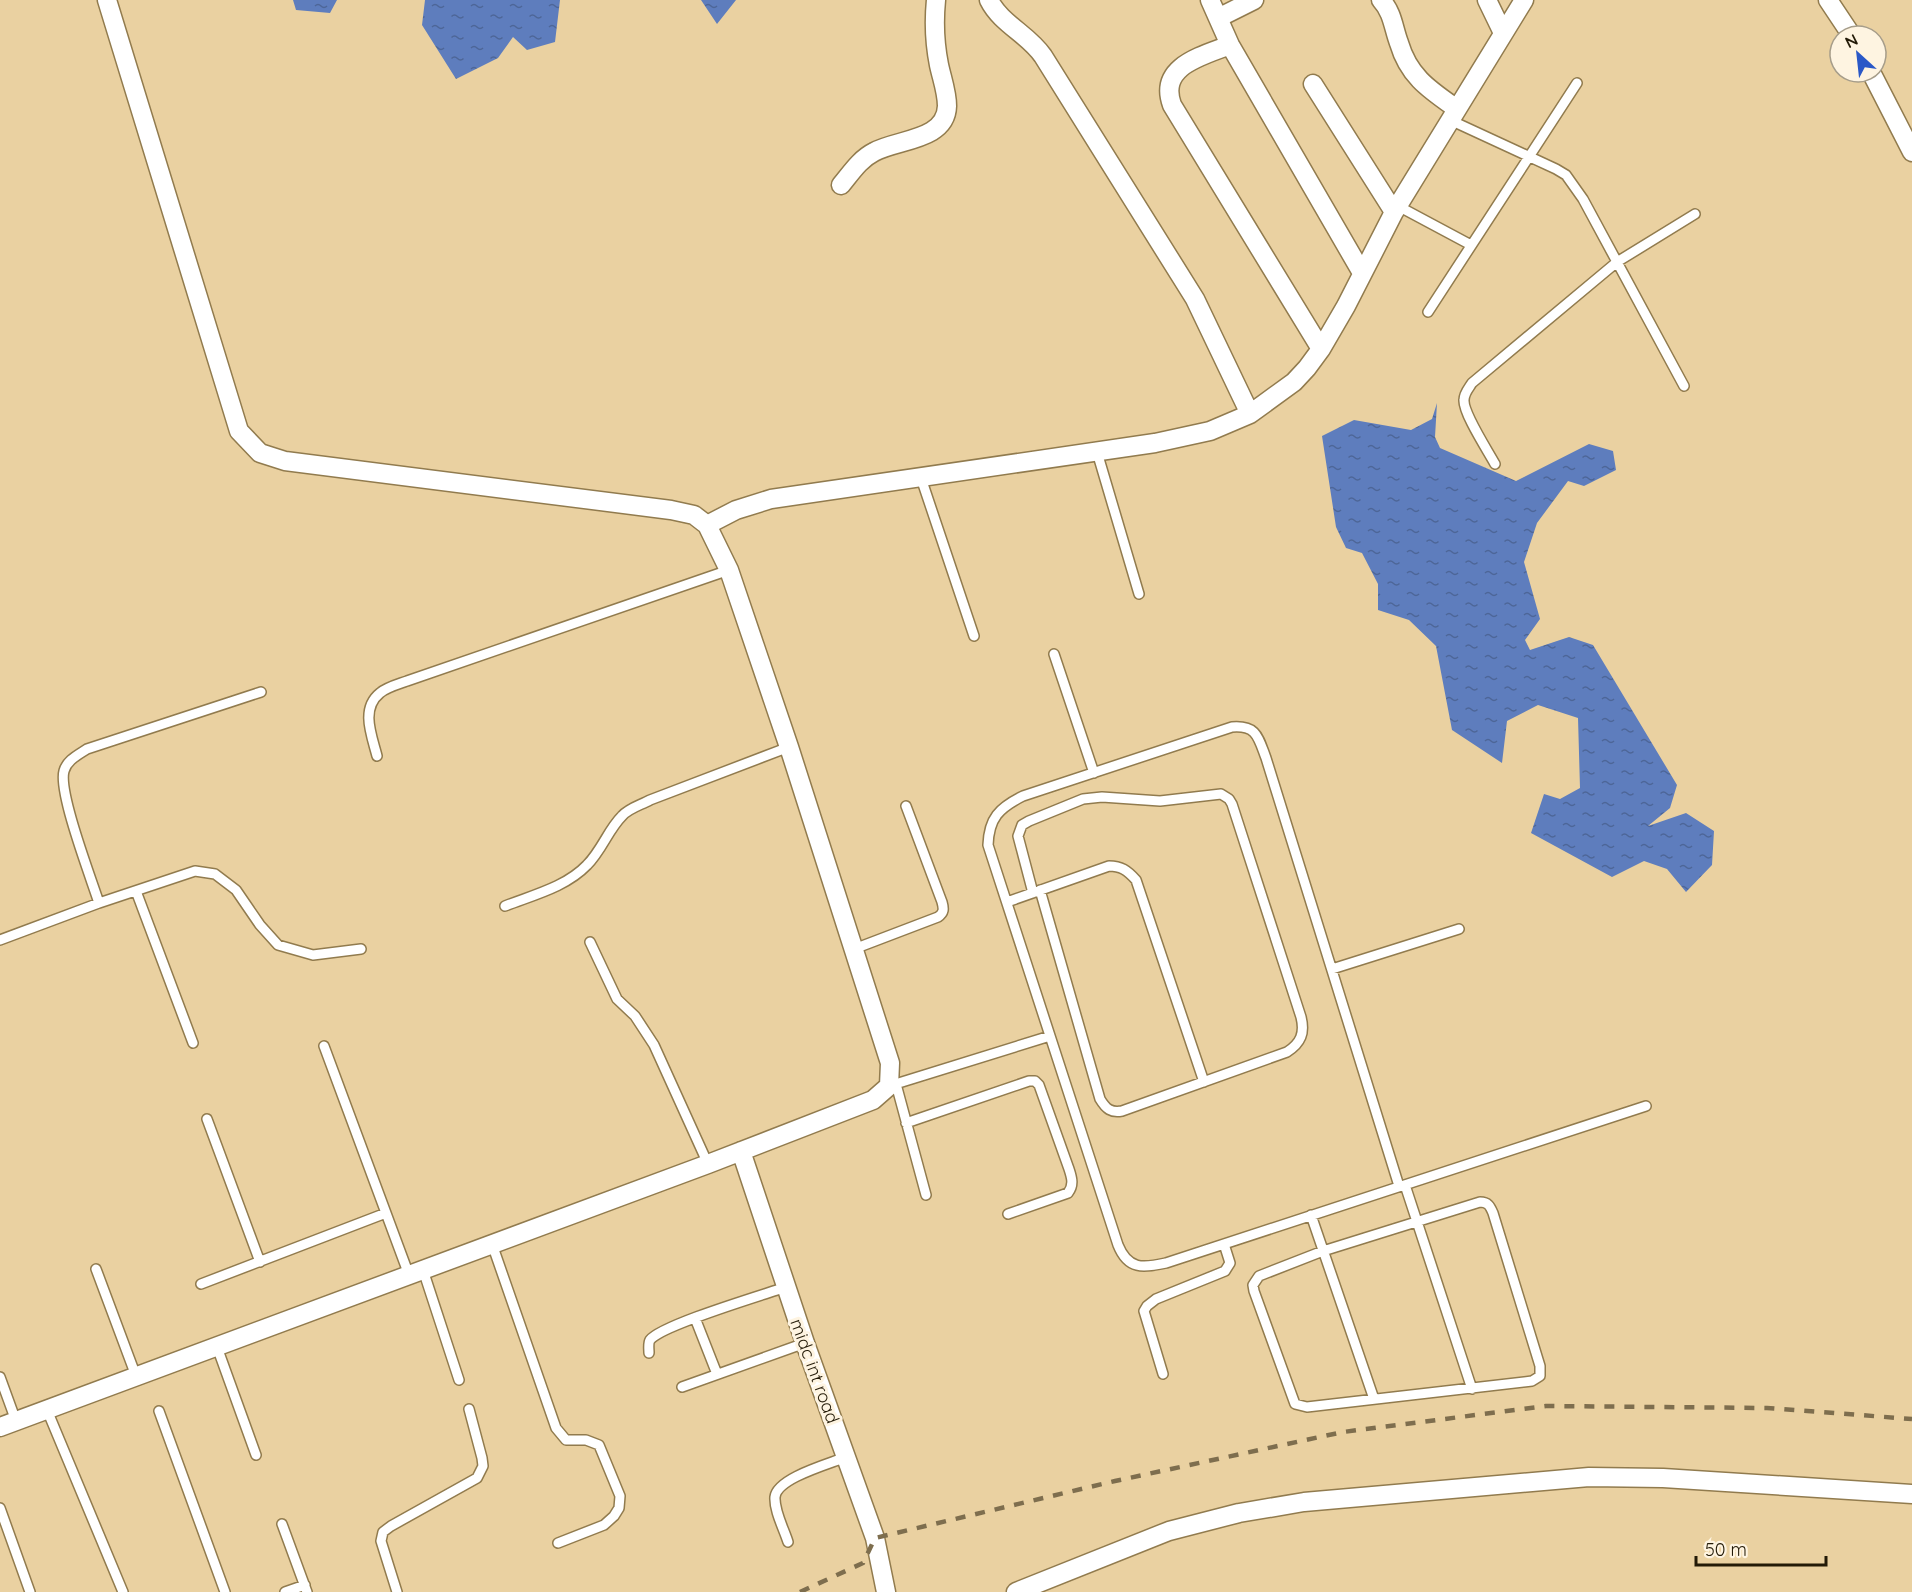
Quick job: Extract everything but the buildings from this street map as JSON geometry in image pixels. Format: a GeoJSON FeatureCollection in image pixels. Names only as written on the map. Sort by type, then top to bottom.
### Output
{"type":"FeatureCollection","features":[{"type":"Feature","properties":{"kind":"street"},"geometry":{"type":"LineString","coordinates":[[8,1424],[708,1164],[873,1100],[892,1085],[890,1063],[789,747],[729,570],[707,525],[694,515],[671,510],[285,461],[260,453],[239,431],[107,0]]}},
{"type":"Feature","properties":{"kind":"street"},"geometry":{"type":"LineString","coordinates":[[841,184],[873,152],[938,129],[944,121],[947,108],[938,62],[936,0]]}},
{"type":"Feature","properties":{"kind":"street"},"geometry":{"type":"LineString","coordinates":[[989,0],[1001,17],[1035,44],[1043,56],[1195,299],[1251,414]]}},
{"type":"Feature","properties":{"kind":"street"},"geometry":{"type":"LineString","coordinates":[[1210,0],[1230,45],[1362,273]]}},
{"type":"Feature","properties":{"kind":"street"},"geometry":{"type":"LineString","coordinates":[[1218,18],[1254,0]]}},
{"type":"Feature","properties":{"kind":"street"},"geometry":{"type":"LineString","coordinates":[[1381,0],[1389,8],[1405,60],[1424,86],[1454,114]]}},
{"type":"Feature","properties":{"kind":"street"},"geometry":{"type":"LineString","coordinates":[[1486,0],[1503,33]]}},
{"type":"Feature","properties":{"kind":"street"},"geometry":{"type":"LineString","coordinates":[[707,525],[736,510],[771,499],[1155,443],[1210,431],[1251,414],[1294,382],[1321,350],[1396,209],[1524,0]]}},
{"type":"Feature","properties":{"kind":"street"},"geometry":{"type":"LineString","coordinates":[[1828,0],[1844,24]]}},
{"type":"Feature","properties":{"kind":"street"},"geometry":{"type":"LineString","coordinates":[[1230,45],[1187,63],[1175,72],[1169,82],[1167,93],[1172,105],[1321,350]]}},
{"type":"Feature","properties":{"kind":"street"},"geometry":{"type":"LineString","coordinates":[[1313,84],[1396,209]]}},
{"type":"Feature","properties":{"kind":"street"},"geometry":{"type":"LineString","coordinates":[[1877,84],[1912,152]]}},
{"type":"Feature","properties":{"kind":"street","name":"midc int road"},"geometry":{"type":"LineString","coordinates":[[741,1151],[805,1343],[876,1538],[886,1592]]}},
{"type":"Feature","properties":{"kind":"street"},"geometry":{"type":"LineString","coordinates":[[1016,1592],[1169,1531],[1228,1516],[1304,1502],[1589,1477],[1663,1478],[1912,1494]]}},
{"type":"Feature","properties":{"kind":"lane"},"geometry":{"type":"LineString","coordinates":[[1428,312],[1577,83]]}},
{"type":"Feature","properties":{"kind":"lane"},"geometry":{"type":"LineString","coordinates":[[1454,114],[1566,174],[1583,199],[1684,386]]}},
{"type":"Feature","properties":{"kind":"lane"},"geometry":{"type":"LineString","coordinates":[[1396,209],[1471,245]]}},
{"type":"Feature","properties":{"kind":"lane"},"geometry":{"type":"LineString","coordinates":[[1495,464],[1464,401],[1472,383],[1617,262],[1695,214]]}},
{"type":"Feature","properties":{"kind":"lane"},"geometry":{"type":"LineString","coordinates":[[1097,452],[1139,594]]}},
{"type":"Feature","properties":{"kind":"lane"},"geometry":{"type":"LineString","coordinates":[[921,478],[974,636]]}},
{"type":"Feature","properties":{"kind":"lane"},"geometry":{"type":"LineString","coordinates":[[377,756],[368,715],[371,704],[380,693],[407,681],[729,570]]}},
{"type":"Feature","properties":{"kind":"lane"},"geometry":{"type":"LineString","coordinates":[[1054,654],[1094,773]]}},
{"type":"Feature","properties":{"kind":"lane"},"geometry":{"type":"LineString","coordinates":[[99,903],[63,791],[64,771],[72,759],[87,749],[261,692]]}},
{"type":"Feature","properties":{"kind":"lane"},"geometry":{"type":"LineString","coordinates":[[1472,1389],[1418,1222],[1402,1185],[1266,758],[1257,736],[1252,730],[1243,726],[1232,727],[1023,796],[1004,807],[998,814],[989,831],[988,845],[1122,1254],[1128,1262],[1145,1267],[1167,1263],[1402,1185],[1646,1106]]}},
{"type":"Feature","properties":{"kind":"lane"},"geometry":{"type":"LineString","coordinates":[[506,906],[556,886],[586,867],[621,817],[629,811],[650,800],[789,747]]}},
{"type":"Feature","properties":{"kind":"lane"},"geometry":{"type":"LineString","coordinates":[[1221,794],[1229,799],[1304,1027],[1302,1038],[1287,1052],[1204,1082],[1122,1111],[1113,1112],[1106,1108],[1101,1099],[1018,836],[1022,825],[1083,799],[1121,797],[1160,801],[1221,794]]}},
{"type":"Feature","properties":{"kind":"lane"},"geometry":{"type":"LineString","coordinates":[[854,949],[942,914],[942,902],[906,806]]}},
{"type":"Feature","properties":{"kind":"lane"},"geometry":{"type":"LineString","coordinates":[[1007,902],[1109,866],[1119,866],[1128,871],[1136,880],[1204,1082]]}},
{"type":"Feature","properties":{"kind":"lane"},"geometry":{"type":"LineString","coordinates":[[0,940],[99,903],[195,871],[214,874],[236,890],[260,925],[278,945],[313,955],[361,949]]}},
{"type":"Feature","properties":{"kind":"lane"},"geometry":{"type":"LineString","coordinates":[[136,891],[193,1043]]}},
{"type":"Feature","properties":{"kind":"lane"},"geometry":{"type":"LineString","coordinates":[[1332,969],[1459,929]]}},
{"type":"Feature","properties":{"kind":"lane"},"geometry":{"type":"LineString","coordinates":[[590,942],[617,999],[635,1016],[654,1045],[708,1164]]}},
{"type":"Feature","properties":{"kind":"lane"},"geometry":{"type":"LineString","coordinates":[[926,1195],[906,1124],[892,1085],[1050,1036]]}},
{"type":"Feature","properties":{"kind":"lane"},"geometry":{"type":"LineString","coordinates":[[324,1046],[386,1213],[416,1273],[459,1380]]}},
{"type":"Feature","properties":{"kind":"lane"},"geometry":{"type":"LineString","coordinates":[[906,1124],[1029,1081],[1035,1081],[1040,1085],[1069,1169],[1072,1188],[1068,1193],[1008,1214]]}},
{"type":"Feature","properties":{"kind":"lane"},"geometry":{"type":"LineString","coordinates":[[207,1119],[260,1262]]}},
{"type":"Feature","properties":{"kind":"lane"},"geometry":{"type":"LineString","coordinates":[[1484,1202],[1490,1206],[1493,1213],[1541,1373],[1537,1379],[1472,1389],[1307,1407],[1295,1404],[1253,1285],[1258,1276],[1323,1251],[1484,1202]]}},
{"type":"Feature","properties":{"kind":"lane"},"geometry":{"type":"LineString","coordinates":[[201,1284],[386,1213]]}},
{"type":"Feature","properties":{"kind":"lane"},"geometry":{"type":"LineString","coordinates":[[1311,1215],[1374,1399]]}},
{"type":"Feature","properties":{"kind":"lane"},"geometry":{"type":"LineString","coordinates":[[492,1244],[556,1428],[566,1440],[586,1440],[599,1444],[621,1496],[619,1508],[604,1525],[558,1544]]}},
{"type":"Feature","properties":{"kind":"lane"},"geometry":{"type":"LineString","coordinates":[[1163,1374],[1144,1311],[1156,1299],[1225,1271],[1230,1263],[1224,1244]]}},
{"type":"Feature","properties":{"kind":"lane"},"geometry":{"type":"LineString","coordinates":[[96,1269],[136,1376]]}},
{"type":"Feature","properties":{"kind":"lane"},"geometry":{"type":"LineString","coordinates":[[649,1353],[648,1346],[651,1339],[659,1333],[695,1318],[786,1287]]}},
{"type":"Feature","properties":{"kind":"lane"},"geometry":{"type":"LineString","coordinates":[[695,1318],[717,1374]]}},
{"type":"Feature","properties":{"kind":"lane"},"geometry":{"type":"LineString","coordinates":[[682,1387],[805,1343]]}},
{"type":"Feature","properties":{"kind":"lane"},"geometry":{"type":"LineString","coordinates":[[217,1347],[256,1455]]}},
{"type":"Feature","properties":{"kind":"lane"},"geometry":{"type":"LineString","coordinates":[[0,1377],[8,1424]]}},
{"type":"Feature","properties":{"kind":"lane"},"geometry":{"type":"LineString","coordinates":[[398,1592],[381,1541],[383,1532],[402,1519],[477,1478],[481,1473],[482,1458],[469,1409]]}},
{"type":"Feature","properties":{"kind":"lane"},"geometry":{"type":"LineString","coordinates":[[47,1410],[123,1592]]}},
{"type":"Feature","properties":{"kind":"lane"},"geometry":{"type":"LineString","coordinates":[[159,1411],[225,1592]]}},
{"type":"Feature","properties":{"kind":"lane"},"geometry":{"type":"LineString","coordinates":[[788,1542],[775,1500],[778,1488],[790,1479],[846,1457]]}},
{"type":"Feature","properties":{"kind":"lane"},"geometry":{"type":"LineString","coordinates":[[0,1508],[30,1592]]}},
{"type":"Feature","properties":{"kind":"lane"},"geometry":{"type":"LineString","coordinates":[[282,1524],[306,1589],[285,1592]]}},
{"type":"Feature","properties":{"kind":"water"},"geometry":{"type":"Polygon","coordinates":[[[293,0],[337,0],[330,13],[296,10],[293,0]]]}},
{"type":"Feature","properties":{"kind":"water"},"geometry":{"type":"Polygon","coordinates":[[[425,0],[560,0],[555,42],[527,50],[513,37],[498,58],[456,79],[422,25],[425,0]]]}},
{"type":"Feature","properties":{"kind":"water"},"geometry":{"type":"Polygon","coordinates":[[[701,0],[736,0],[717,24],[701,0]]]}},
{"type":"Feature","properties":{"kind":"water"},"geometry":{"type":"Polygon","coordinates":[[[1437,403],[1435,437],[1440,448],[1516,481],[1589,444],[1613,451],[1616,470],[1584,486],[1568,481],[1537,523],[1524,562],[1540,619],[1525,640],[1530,650],[1569,637],[1593,645],[1677,785],[1670,808],[1648,826],[1686,813],[1714,831],[1712,865],[1686,892],[1667,869],[1644,861],[1612,877],[1531,833],[1544,794],[1560,799],[1580,788],[1578,718],[1538,705],[1507,721],[1502,763],[1452,730],[1436,646],[1409,620],[1378,610],[1378,584],[1362,553],[1346,548],[1336,527],[1322,436],[1354,420],[1411,430],[1432,419],[1437,403]]]}},
{"type":"Feature","properties":{"kind":"railway"},"geometry":{"type":"LineString","coordinates":[[800,1592],[863,1563],[875,1538],[1115,1481],[1343,1432],[1546,1406],[1767,1408],[1912,1419]]}}]}
